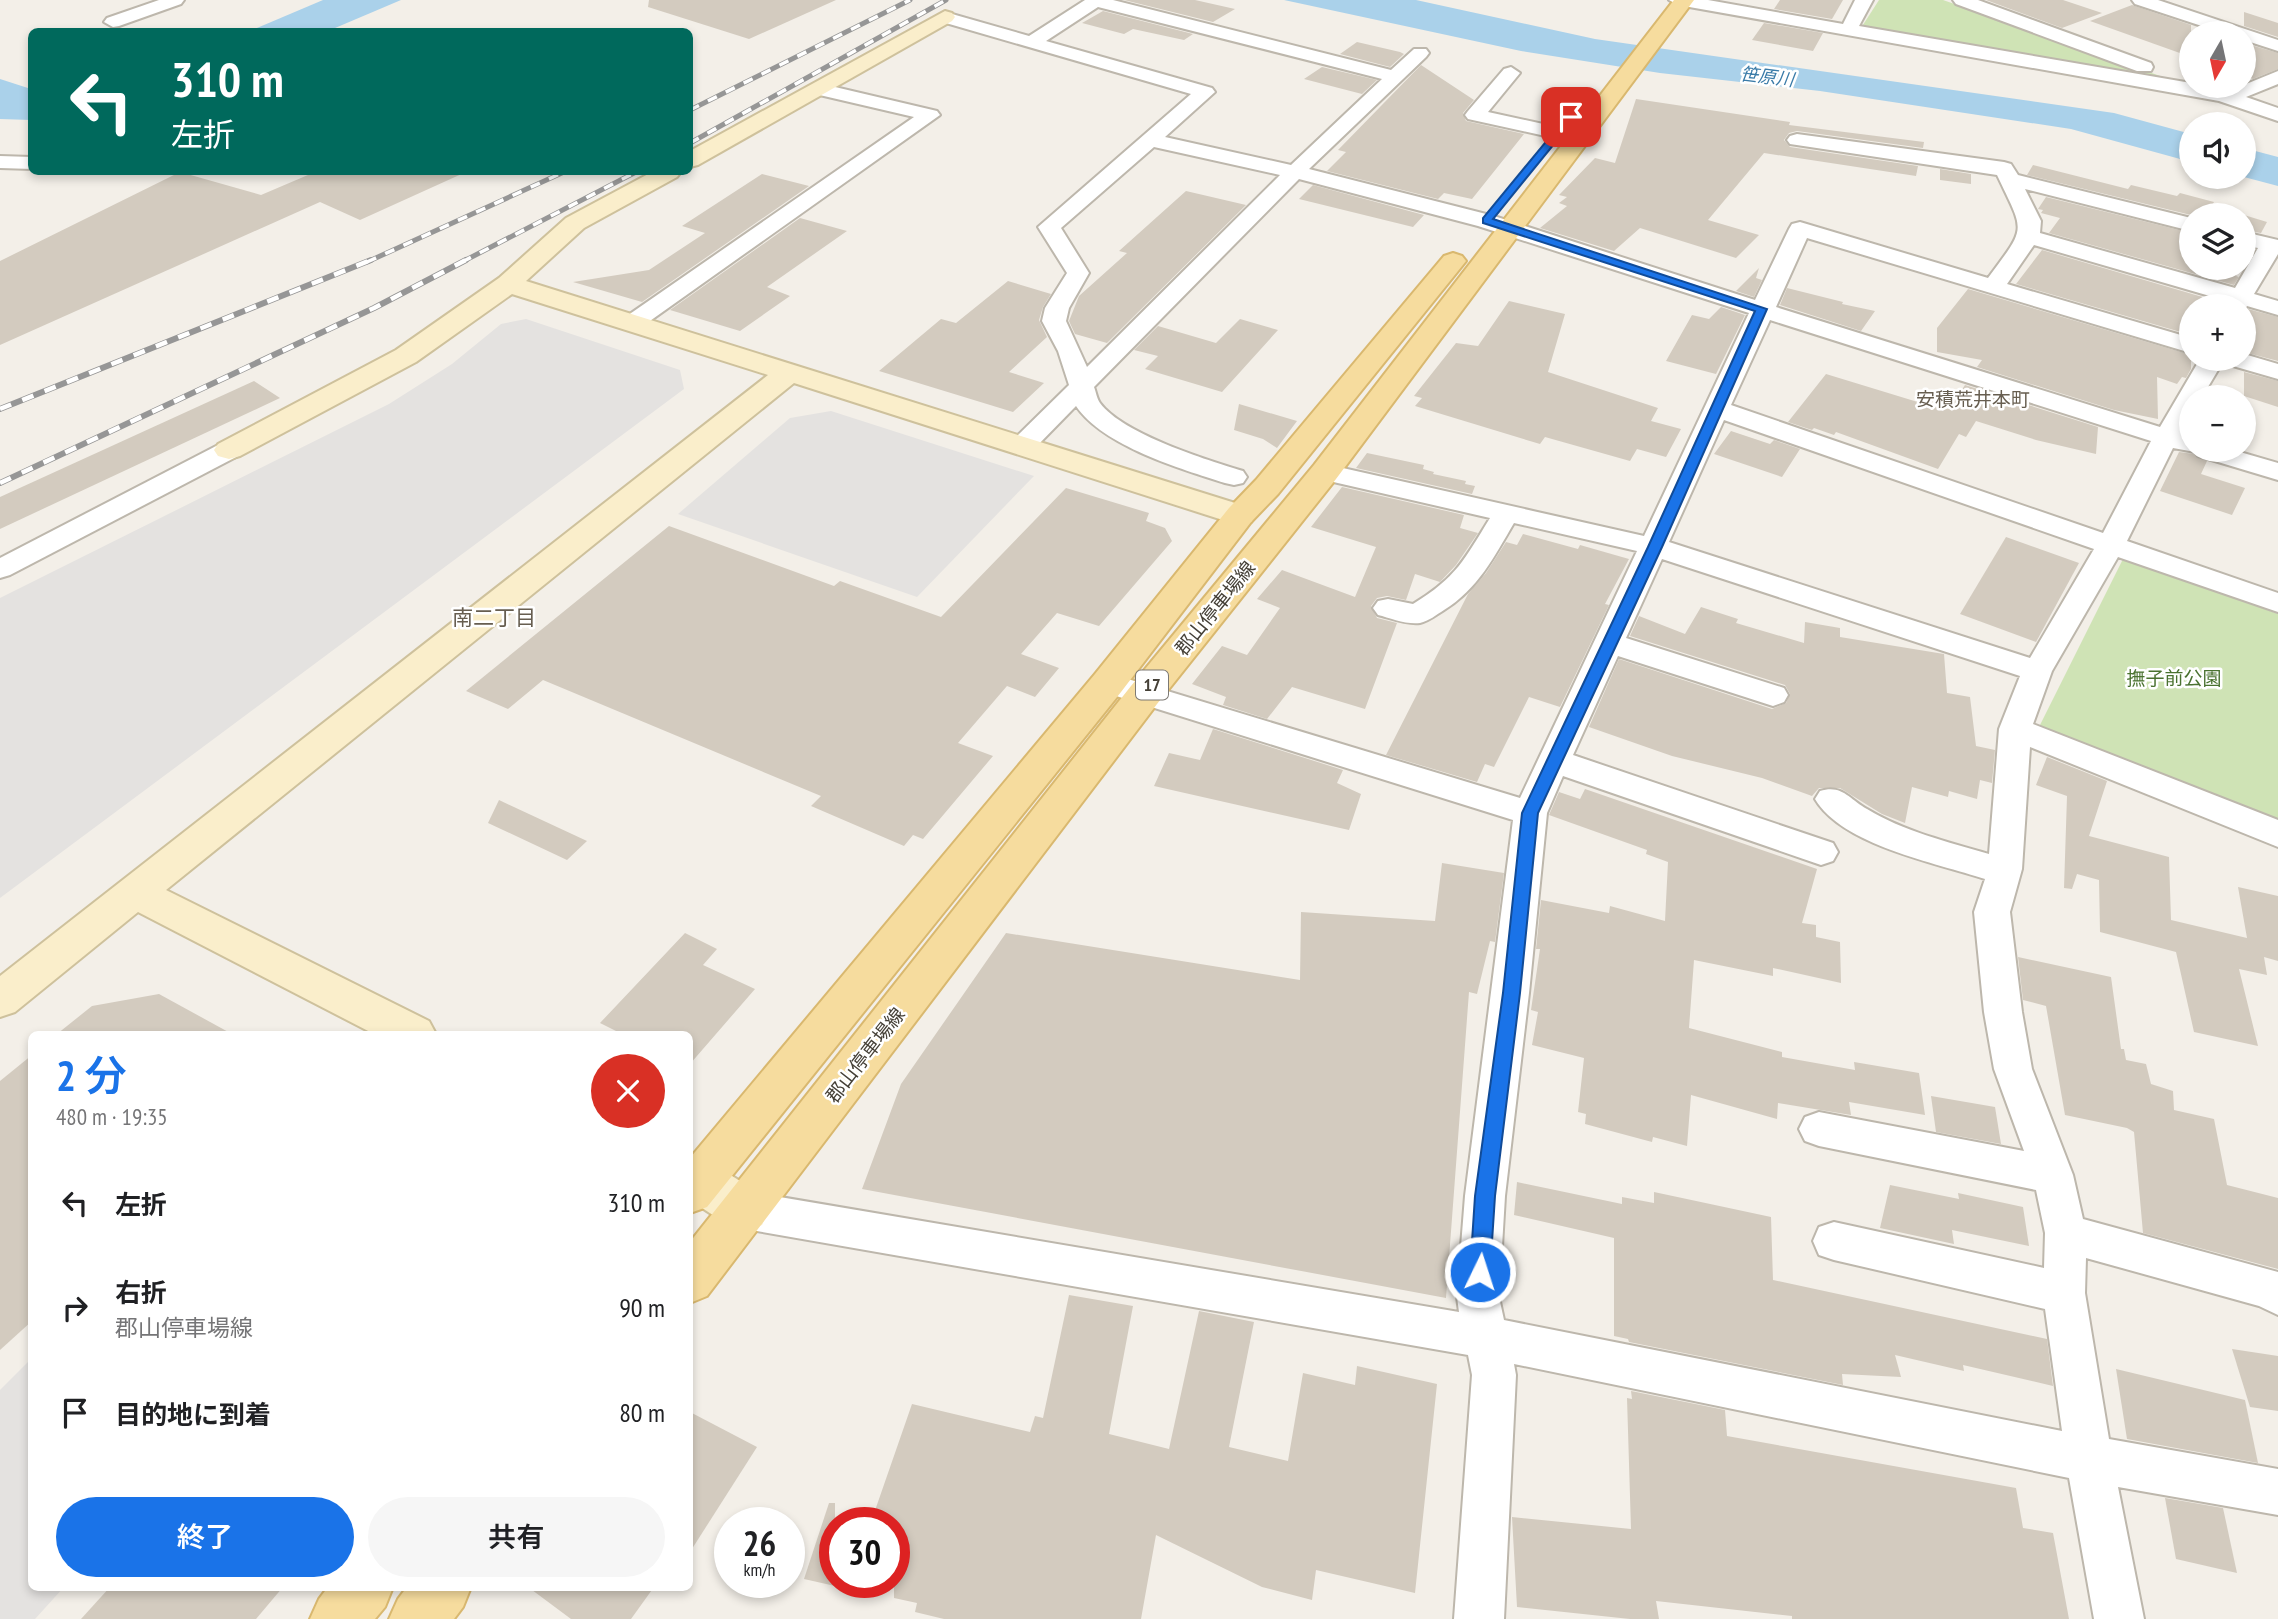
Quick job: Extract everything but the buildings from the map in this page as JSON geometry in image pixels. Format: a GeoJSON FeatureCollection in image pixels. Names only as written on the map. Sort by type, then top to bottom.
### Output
{"type":"FeatureCollection","features":[{"type":"Feature","properties":{"kind":"main road","name":"郡山停車場線"},"geometry":{"type":"LineString","coordinates":[[1648,34],[1662,0]]}},
{"type":"Feature","properties":{"kind":"main road","name":"郡山停車場線"},"geometry":{"type":"LineString","coordinates":[[693,1182],[1108,683],[1240,515],[1497,225],[1648,34],[1682,0]]}},
{"type":"Feature","properties":{"kind":"main road","name":"郡山停車場線"},"geometry":{"type":"LineString","coordinates":[[693,1276],[1144,695],[1325,471],[1559,133],[1605,88]]}},
{"type":"Feature","properties":{"kind":"main road"},"geometry":{"type":"LineString","coordinates":[[339,1619],[362,1591]]}},
{"type":"Feature","properties":{"kind":"main road"},"geometry":{"type":"LineString","coordinates":[[418,1619],[440,1591]]}},
{"type":"Feature","properties":{"kind":"street"},"geometry":{"type":"LineString","coordinates":[[113,22],[175,0]]}},
{"type":"Feature","properties":{"kind":"street"},"geometry":{"type":"LineString","coordinates":[[1030,43],[1096,0],[1397,77]]}},
{"type":"Feature","properties":{"kind":"street"},"geometry":{"type":"LineString","coordinates":[[1682,0],[2179,89]]}},
{"type":"Feature","properties":{"kind":"street"},"geometry":{"type":"LineString","coordinates":[[1848,30],[1864,0]]}},
{"type":"Feature","properties":{"kind":"street"},"geometry":{"type":"LineString","coordinates":[[1962,0],[2179,80]]}},
{"type":"Feature","properties":{"kind":"street"},"geometry":{"type":"LineString","coordinates":[[2141,0],[2203,21]]}},
{"type":"Feature","properties":{"kind":"street"},"geometry":{"type":"LineString","coordinates":[[693,158],[965,6]]}},
{"type":"Feature","properties":{"kind":"street"},"geometry":{"type":"LineString","coordinates":[[945,17],[1205,92],[1049,227],[1078,273],[1078,278],[1057,308],[1054,321],[1070,351],[1088,406],[1109,423],[1145,445],[1234,477]]}},
{"type":"Feature","properties":{"kind":"street"},"geometry":{"type":"LineString","coordinates":[[2256,39],[2278,46]]}},
{"type":"Feature","properties":{"kind":"street"},"geometry":{"type":"LineString","coordinates":[[1023,445],[1294,172],[1420,53]]}},
{"type":"Feature","properties":{"kind":"street"},"geometry":{"type":"LineString","coordinates":[[1511,73],[1475,115],[1559,133]]}},
{"type":"Feature","properties":{"kind":"street"},"geometry":{"type":"LineString","coordinates":[[2256,85],[2278,77]]}},
{"type":"Feature","properties":{"kind":"street"},"geometry":{"type":"LineString","coordinates":[[632,323],[930,115],[818,89]]}},
{"type":"Feature","properties":{"kind":"street"},"geometry":{"type":"LineString","coordinates":[[2227,98],[2278,116]]}},
{"type":"Feature","properties":{"kind":"street"},"geometry":{"type":"LineString","coordinates":[[1150,140],[1294,172],[1497,225],[2179,441],[2144,476],[2111,545],[2038,671],[2015,729],[2012,800],[2004,872],[1992,912],[2003,1012],[2013,1069],[2053,1175],[2066,1233],[2064,1293],[2089,1459],[2119,1619]]}},
{"type":"Feature","properties":{"kind":"street"},"geometry":{"type":"LineString","coordinates":[[1797,140],[2004,168],[2179,221]]}},
{"type":"Feature","properties":{"kind":"street"},"geometry":{"type":"LineString","coordinates":[[0,162],[28,163]]}},
{"type":"Feature","properties":{"kind":"street"},"geometry":{"type":"LineString","coordinates":[[1994,286],[2029,237],[2029,221],[2004,168]]}},
{"type":"Feature","properties":{"kind":"street"},"geometry":{"type":"LineString","coordinates":[[0,569],[406,356],[508,284],[575,223],[663,175]]}},
{"type":"Feature","properties":{"kind":"street"},"geometry":{"type":"LineString","coordinates":[[1479,1619],[1494,1375],[1478,1297],[1485,1196],[1511,993],[1530,813],[1800,229],[2179,342]]}},
{"type":"Feature","properties":{"kind":"street"},"geometry":{"type":"LineString","coordinates":[[2029,237],[2213,294]]}},
{"type":"Feature","properties":{"kind":"street"},"geometry":{"type":"LineString","coordinates":[[2244,294],[2275,246],[2256,241]]}},
{"type":"Feature","properties":{"kind":"street"},"geometry":{"type":"LineString","coordinates":[[508,284],[1240,515]]}},
{"type":"Feature","properties":{"kind":"street"},"geometry":{"type":"LineString","coordinates":[[2256,305],[2278,308]]}},
{"type":"Feature","properties":{"kind":"street"},"geometry":{"type":"LineString","coordinates":[[2256,365],[2278,372]]}},
{"type":"Feature","properties":{"kind":"street"},"geometry":{"type":"LineString","coordinates":[[0,1000],[520,584],[788,374]]}},
{"type":"Feature","properties":{"kind":"street"},"geometry":{"type":"LineString","coordinates":[[1717,409],[2278,603]]}},
{"type":"Feature","properties":{"kind":"street"},"geometry":{"type":"LineString","coordinates":[[0,550],[132,485],[229,450]]}},
{"type":"Feature","properties":{"kind":"street"},"geometry":{"type":"LineString","coordinates":[[2246,462],[2278,472]]}},
{"type":"Feature","properties":{"kind":"street"},"geometry":{"type":"LineString","coordinates":[[1325,471],[1655,547],[2038,671]]}},
{"type":"Feature","properties":{"kind":"street"},"geometry":{"type":"LineString","coordinates":[[1388,608],[1417,614],[1458,587],[1466,579],[1507,513]]}},
{"type":"Feature","properties":{"kind":"street"},"geometry":{"type":"LineString","coordinates":[[1610,643],[1773,695]]}},
{"type":"Feature","properties":{"kind":"street"},"geometry":{"type":"LineString","coordinates":[[1108,683],[1530,813]]}},
{"type":"Feature","properties":{"kind":"street"},"geometry":{"type":"LineString","coordinates":[[2015,729],[2278,834]]}},
{"type":"Feature","properties":{"kind":"street"},"geometry":{"type":"LineString","coordinates":[[1555,761],[1821,852]]}},
{"type":"Feature","properties":{"kind":"street"},"geometry":{"type":"LineString","coordinates":[[1832,799],[1840,809],[1882,832],[2004,872]]}},
{"type":"Feature","properties":{"kind":"street"},"geometry":{"type":"LineString","coordinates":[[136,893],[408,1031]]}},
{"type":"Feature","properties":{"kind":"street"},"geometry":{"type":"LineString","coordinates":[[1819,1129],[2053,1175]]}},
{"type":"Feature","properties":{"kind":"street"},"geometry":{"type":"LineString","coordinates":[[693,1182],[745,1210],[1486,1337],[2089,1459],[2278,1492]]}},
{"type":"Feature","properties":{"kind":"street"},"geometry":{"type":"LineString","coordinates":[[2066,1233],[2271,1289],[2278,1295]]}},
{"type":"Feature","properties":{"kind":"street"},"geometry":{"type":"LineString","coordinates":[[1834,1241],[2064,1293]]}},
{"type":"Feature","properties":{"kind":"green space"},"geometry":{"type":"Polygon","coordinates":[[[1879,0],[1943,0],[2166,78],[1861,28],[1879,0]]]}},
{"type":"Feature","properties":{"kind":"green space","name":"撫子前公園"},"geometry":{"type":"Polygon","coordinates":[[[2124,557],[2278,614],[2276,823],[2038,729],[2124,557]]]}},
{"type":"Feature","properties":{"kind":"shaded area"},"geometry":{"type":"Polygon","coordinates":[[[526,319],[680,370],[684,389],[0,898],[0,598],[389,404],[452,364],[501,324],[526,319]]]}},
{"type":"Feature","properties":{"kind":"shaded area"},"geometry":{"type":"Polygon","coordinates":[[[831,411],[1034,476],[917,597],[678,514],[790,418],[831,411]]]}},
{"type":"Feature","properties":{"kind":"shaded area"},"geometry":{"type":"Polygon","coordinates":[[[28,1362],[28,1591],[60,1591],[35,1619],[0,1619],[0,1390],[28,1362]]]}},
{"type":"Feature","properties":{"kind":"water"},"geometry":{"type":"Polygon","coordinates":[[[323,0],[401,0],[335,28],[257,28],[323,0]]]}},
{"type":"Feature","properties":{"kind":"water","name":"笹原川"},"geometry":{"type":"Polygon","coordinates":[[[1284,0],[1416,0],[1595,39],[2114,113],[2179,131],[2179,159],[2071,129],[1820,91],[1660,73],[1521,51],[1284,0]]]}},
{"type":"Feature","properties":{"kind":"water"},"geometry":{"type":"Polygon","coordinates":[[[0,79],[28,88],[28,120],[0,119],[0,79]]]}},
{"type":"Feature","properties":{"kind":"water"},"geometry":{"type":"Polygon","coordinates":[[[2256,151],[2278,157],[2278,186],[2256,180],[2256,151]]]}},
{"type":"Feature","properties":{"kind":"railway"},"geometry":{"type":"LineString","coordinates":[[693,108],[910,0]]}},
{"type":"Feature","properties":{"kind":"railway"},"geometry":{"type":"LineString","coordinates":[[693,141],[946,0]]}},
{"type":"Feature","properties":{"kind":"railway"},"geometry":{"type":"LineString","coordinates":[[367,262],[557,175]]}},
{"type":"Feature","properties":{"kind":"railway"},"geometry":{"type":"LineString","coordinates":[[462,262],[630,175]]}},
{"type":"Feature","properties":{"kind":"railway"},"geometry":{"type":"LineString","coordinates":[[0,409],[371,260]]}},
{"type":"Feature","properties":{"kind":"railway"},"geometry":{"type":"LineString","coordinates":[[0,483],[374,308],[466,260]]}},
{"type":"Feature","properties":{"kind":"district","name":"安積荒井本町"},"geometry":{"type":"Point","coordinates":[1973,399]}},
{"type":"Feature","properties":{"kind":"district","name":"南二丁目"},"geometry":{"type":"Point","coordinates":[494,618]}},
{"type":"Feature","properties":{"kind":"route"},"geometry":{"type":"LineString","coordinates":[[1480,1272],[1485,1196],[1511,993],[1530,813],[1655,547],[1761,309],[1486,221],[1571,117]]}}]}
